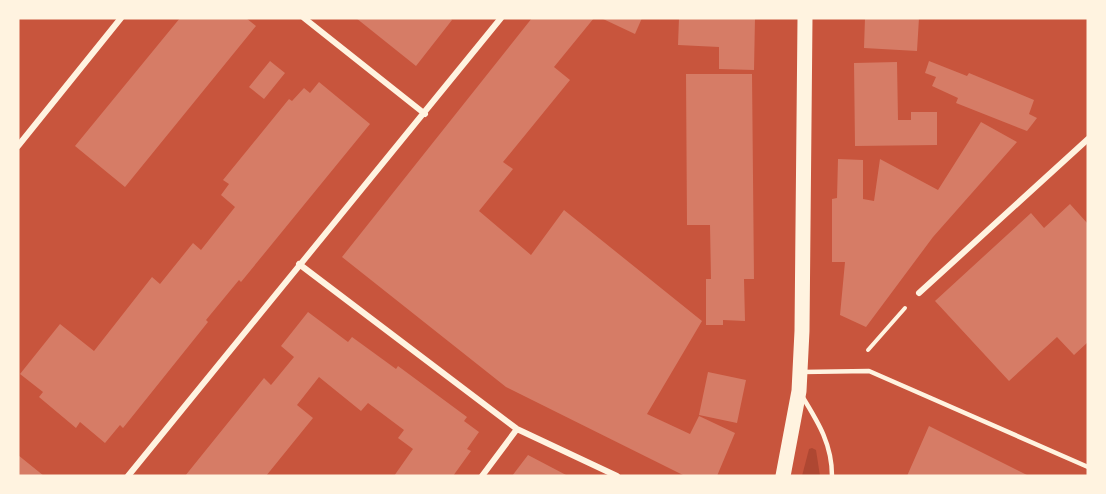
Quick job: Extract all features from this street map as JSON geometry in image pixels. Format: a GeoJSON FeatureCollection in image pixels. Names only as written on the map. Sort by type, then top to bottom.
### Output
{"type":"FeatureCollection","features":[{"type":"Feature","properties":{"kind":"main road"},"geometry":{"type":"LineString","coordinates":[[783,476],[799,391],[800,372],[805,18]]}},
{"type":"Feature","properties":{"kind":"street"},"geometry":{"type":"LineString","coordinates":[[18,146],[122,18]]}},
{"type":"Feature","properties":{"kind":"street"},"geometry":{"type":"LineString","coordinates":[[304,18],[425,114]]}},
{"type":"Feature","properties":{"kind":"street"},"geometry":{"type":"LineString","coordinates":[[128,476],[501,18]]}},
{"type":"Feature","properties":{"kind":"street"},"geometry":{"type":"LineString","coordinates":[[918,293],[1087,141]]}},
{"type":"Feature","properties":{"kind":"street"},"geometry":{"type":"LineString","coordinates":[[299,264],[518,429],[617,476]]}},
{"type":"Feature","properties":{"kind":"street"},"geometry":{"type":"LineString","coordinates":[[482,476],[518,429]]}},
{"type":"Feature","properties":{"kind":"lane"},"geometry":{"type":"LineString","coordinates":[[800,372],[868,370],[1088,467]]}},
{"type":"Feature","properties":{"kind":"lane"},"geometry":{"type":"LineString","coordinates":[[799,391],[824,431],[832,459],[832,476]]}},
{"type":"Feature","properties":{"kind":"path"},"geometry":{"type":"LineString","coordinates":[[864,355],[918,293]]}},
{"type":"Feature","properties":{"kind":"shaded area"},"geometry":{"type":"Polygon","coordinates":[[[809,449],[816,450],[820,476],[802,476],[809,449]]]}},
{"type":"Feature","properties":{"kind":"building"},"geometry":{"type":"Polygon","coordinates":[[[180,18],[246,18],[256,26],[125,187],[75,146],[180,18]]]}},
{"type":"Feature","properties":{"kind":"building"},"geometry":{"type":"Polygon","coordinates":[[[356,18],[450,18],[452,20],[416,66],[356,18]]]}},
{"type":"Feature","properties":{"kind":"building"},"geometry":{"type":"Polygon","coordinates":[[[532,18],[594,18],[554,67],[570,80],[503,162],[513,169],[479,211],[531,255],[564,210],[702,321],[647,414],[690,434],[699,416],[735,433],[717,476],[685,476],[506,387],[342,257],[532,18]]]}},
{"type":"Feature","properties":{"kind":"building"},"geometry":{"type":"Polygon","coordinates":[[[601,18],[642,18],[635,34],[601,18]]]}},
{"type":"Feature","properties":{"kind":"building"},"geometry":{"type":"Polygon","coordinates":[[[679,18],[755,18],[754,70],[719,69],[719,47],[678,45],[679,18]]]}},
{"type":"Feature","properties":{"kind":"building"},"geometry":{"type":"Polygon","coordinates":[[[865,18],[919,18],[917,51],[864,48],[865,18]]]}},
{"type":"Feature","properties":{"kind":"building"},"geometry":{"type":"Polygon","coordinates":[[[270,61],[285,73],[264,99],[249,87],[270,61]]]}},
{"type":"Feature","properties":{"kind":"building"},"geometry":{"type":"Polygon","coordinates":[[[929,61],[967,76],[969,73],[1034,100],[1029,114],[1037,118],[1027,131],[956,103],[958,98],[932,86],[936,77],[925,73],[929,61]]]}},
{"type":"Feature","properties":{"kind":"building"},"geometry":{"type":"Polygon","coordinates":[[[897,62],[898,120],[911,120],[911,112],[937,112],[937,145],[855,146],[854,63],[897,62]]]}},
{"type":"Feature","properties":{"kind":"building"},"geometry":{"type":"Polygon","coordinates":[[[686,74],[752,74],[754,279],[744,279],[745,321],[723,320],[723,325],[706,325],[706,279],[711,279],[710,225],[687,225],[686,74]]]}},
{"type":"Feature","properties":{"kind":"building"},"geometry":{"type":"Polygon","coordinates":[[[319,82],[370,124],[241,282],[239,280],[206,320],[208,322],[123,428],[120,425],[105,443],[80,422],[76,428],[39,397],[43,392],[20,374],[60,324],[94,351],[152,277],[160,284],[193,243],[201,250],[235,207],[221,195],[229,184],[223,180],[289,99],[292,101],[304,88],[310,93],[319,82]]]}},
{"type":"Feature","properties":{"kind":"building"},"geometry":{"type":"Polygon","coordinates":[[[981,122],[1017,142],[933,237],[866,327],[840,315],[845,262],[832,262],[832,199],[837,198],[838,159],[863,160],[863,199],[874,201],[880,159],[938,190],[981,122]]]}},
{"type":"Feature","properties":{"kind":"building"},"geometry":{"type":"Polygon","coordinates":[[[1070,204],[1088,224],[1088,342],[1074,355],[1057,337],[1009,381],[935,301],[1031,213],[1044,228],[1070,204]]]}},
{"type":"Feature","properties":{"kind":"building"},"geometry":{"type":"Polygon","coordinates":[[[308,312],[348,342],[352,337],[396,369],[398,366],[467,417],[464,421],[479,432],[467,449],[471,451],[453,476],[394,476],[413,449],[398,438],[404,430],[368,403],[361,411],[319,377],[297,405],[313,418],[266,476],[185,476],[264,378],[271,385],[294,357],[281,346],[308,312]]]}},
{"type":"Feature","properties":{"kind":"building"},"geometry":{"type":"Polygon","coordinates":[[[708,372],[746,380],[737,423],[699,415],[708,372]]]}},
{"type":"Feature","properties":{"kind":"building"},"geometry":{"type":"Polygon","coordinates":[[[929,426],[1029,476],[907,476],[929,426]]]}},
{"type":"Feature","properties":{"kind":"building"},"geometry":{"type":"Polygon","coordinates":[[[18,455],[44,476],[18,476],[18,455]]]}},
{"type":"Feature","properties":{"kind":"building"},"geometry":{"type":"Polygon","coordinates":[[[528,455],[568,476],[512,476],[528,455]]]}}]}
